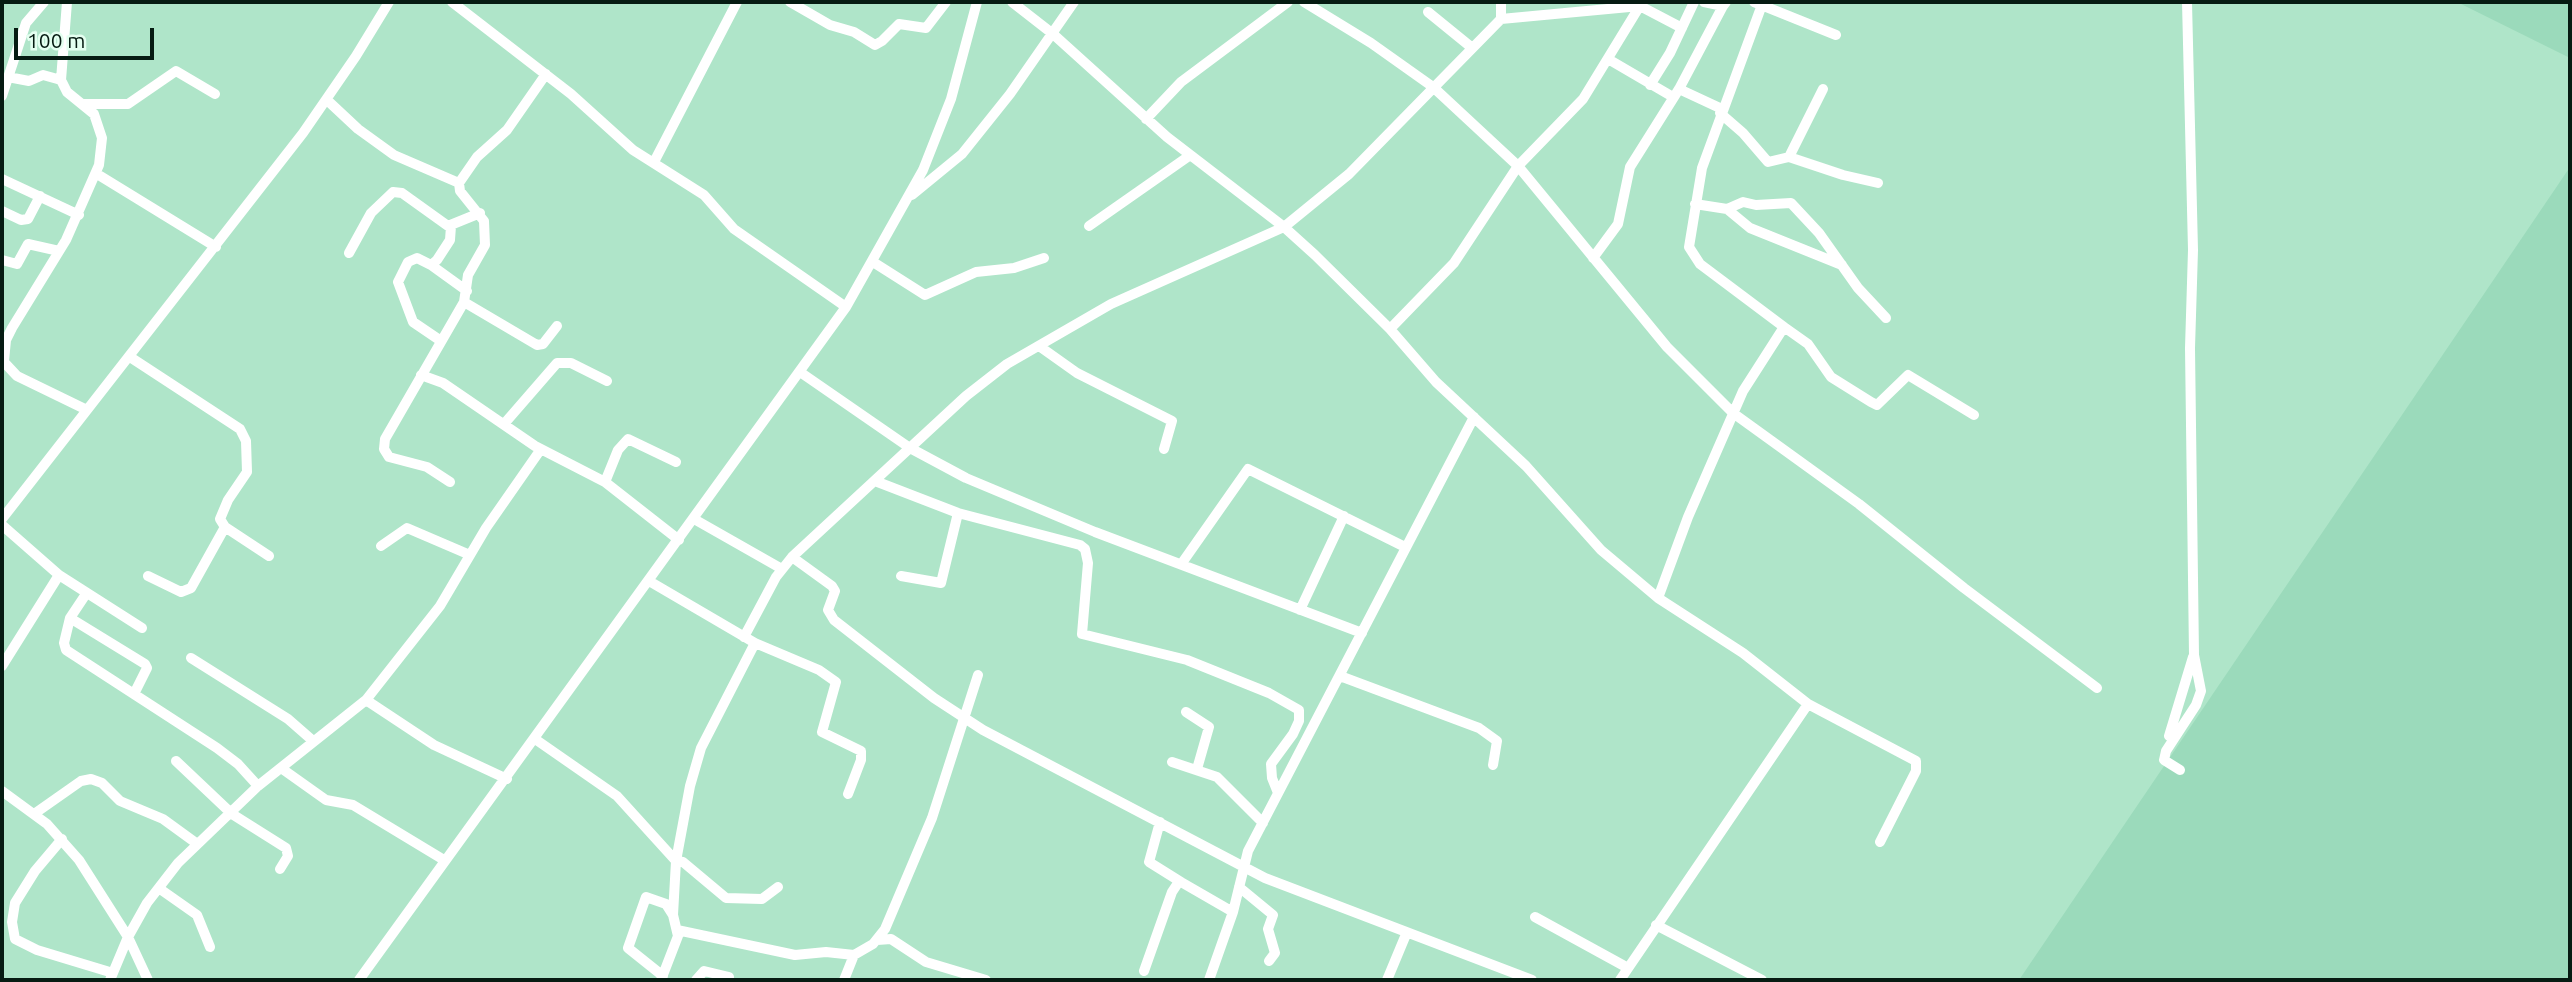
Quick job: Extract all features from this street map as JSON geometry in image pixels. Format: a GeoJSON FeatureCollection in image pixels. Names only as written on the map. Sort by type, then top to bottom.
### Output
{"type":"FeatureCollection","features":[{"type":"Feature","properties":{"kind":"street"},"geometry":{"type":"LineString","coordinates":[[2,96],[26,23],[44,2]]}},
{"type":"Feature","properties":{"kind":"street"},"geometry":{"type":"LineString","coordinates":[[67,2],[61,80],[65,90],[92,111],[102,138],[97,174],[79,215],[12,328],[6,340],[3,360],[17,376],[87,411]]}},
{"type":"Feature","properties":{"kind":"street"},"geometry":{"type":"LineString","coordinates":[[2,519],[130,358],[327,100],[389,2]]}},
{"type":"Feature","properties":{"kind":"street"},"geometry":{"type":"LineString","coordinates":[[452,2],[546,74],[599,122],[704,195],[734,229],[846,307]]}},
{"type":"Feature","properties":{"kind":"street"},"geometry":{"type":"LineString","coordinates":[[654,162],[737,2]]}},
{"type":"Feature","properties":{"kind":"street"},"geometry":{"type":"LineString","coordinates":[[790,2],[830,25],[854,32],[874,45],[899,24],[926,28],[946,2]]}},
{"type":"Feature","properties":{"kind":"street"},"geometry":{"type":"LineString","coordinates":[[359,980],[846,307],[910,197],[951,99],[977,2]]}},
{"type":"Feature","properties":{"kind":"street"},"geometry":{"type":"LineString","coordinates":[[1012,2],[1053,34],[1189,156],[1284,227],[1390,329],[1436,382],[1526,466],[1586,535],[1658,598],[1742,653],[1808,704],[1878,738],[1918,764],[1880,842]]}},
{"type":"Feature","properties":{"kind":"street"},"geometry":{"type":"LineString","coordinates":[[910,197],[956,162],[1010,94],[1074,2]]}},
{"type":"Feature","properties":{"kind":"street"},"geometry":{"type":"LineString","coordinates":[[1146,119],[1181,82],[1288,2]]}},
{"type":"Feature","properties":{"kind":"street"},"geometry":{"type":"LineString","coordinates":[[1304,2],[1371,43],[1433,87],[1518,166],[1667,347],[1733,413],[1859,503],[1964,589],[2097,688]]}},
{"type":"Feature","properties":{"kind":"street"},"geometry":{"type":"LineString","coordinates":[[1501,2],[1501,19]]}},
{"type":"Feature","properties":{"kind":"street"},"geometry":{"type":"LineString","coordinates":[[1541,15],[1547,2]]}},
{"type":"Feature","properties":{"kind":"street"},"geometry":{"type":"LineString","coordinates":[[1650,85],[1670,53],[1694,2]]}},
{"type":"Feature","properties":{"kind":"street"},"geometry":{"type":"LineString","coordinates":[[1593,258],[1618,223],[1630,167],[1676,93],[1725,4],[1704,2]]}},
{"type":"Feature","properties":{"kind":"street"},"geometry":{"type":"LineString","coordinates":[[2180,770],[2164,760],[2166,751],[2196,705],[2201,691],[2194,655],[2190,361],[2193,250],[2187,2]]}},
{"type":"Feature","properties":{"kind":"street"},"geometry":{"type":"LineString","coordinates":[[1836,35],[1760,3],[1702,169],[1689,247],[1692,255],[1724,284],[1808,344],[1831,377],[1871,402],[1877,405],[1908,374],[1974,415]]}},
{"type":"Feature","properties":{"kind":"street"},"geometry":{"type":"LineString","coordinates":[[1390,329],[1461,255],[1518,166],[1583,99],[1641,4]]}},
{"type":"Feature","properties":{"kind":"street"},"geometry":{"type":"LineString","coordinates":[[744,637],[782,569],[792,557],[966,396],[1007,364],[1111,304],[1284,227],[1349,174],[1501,19],[1641,4],[1682,28]]}},
{"type":"Feature","properties":{"kind":"street"},"geometry":{"type":"LineString","coordinates":[[1428,12],[1471,47]]}},
{"type":"Feature","properties":{"kind":"street"},"geometry":{"type":"LineString","coordinates":[[1670,53],[1692,64]]}},
{"type":"Feature","properties":{"kind":"street"},"geometry":{"type":"LineString","coordinates":[[1608,59],[1650,85],[1721,111],[1768,162],[1789,157],[1843,175],[1878,183]]}},
{"type":"Feature","properties":{"kind":"street"},"geometry":{"type":"LineString","coordinates":[[83,104],[128,104],[176,71],[215,94]]}},
{"type":"Feature","properties":{"kind":"street"},"geometry":{"type":"LineString","coordinates":[[450,482],[427,467],[390,457],[384,449],[388,432],[466,296],[468,275],[487,238],[480,213],[460,191],[459,183],[477,157],[507,130],[546,74]]}},
{"type":"Feature","properties":{"kind":"street"},"geometry":{"type":"LineString","coordinates":[[8,77],[29,81],[43,75],[61,80]]}},
{"type":"Feature","properties":{"kind":"street"},"geometry":{"type":"LineString","coordinates":[[1789,157],[1823,89]]}},
{"type":"Feature","properties":{"kind":"street"},"geometry":{"type":"LineString","coordinates":[[327,100],[358,129],[394,155],[459,183]]}},
{"type":"Feature","properties":{"kind":"street"},"geometry":{"type":"LineString","coordinates":[[1089,226],[1189,156]]}},
{"type":"Feature","properties":{"kind":"street"},"geometry":{"type":"LineString","coordinates":[[97,174],[216,247]]}},
{"type":"Feature","properties":{"kind":"street"},"geometry":{"type":"LineString","coordinates":[[2,179],[79,215]]}},
{"type":"Feature","properties":{"kind":"street"},"geometry":{"type":"LineString","coordinates":[[349,253],[371,213],[393,192],[402,193],[441,223],[451,226],[480,213]]}},
{"type":"Feature","properties":{"kind":"street"},"geometry":{"type":"LineString","coordinates":[[2,211],[21,220],[28,219],[40,196]]}},
{"type":"Feature","properties":{"kind":"street"},"geometry":{"type":"LineString","coordinates":[[1727,209],[1744,202],[1756,205],[1791,203],[1844,266],[1858,288],[1886,317]]}},
{"type":"Feature","properties":{"kind":"street"},"geometry":{"type":"LineString","coordinates":[[1695,204],[1727,209],[1750,228],[1844,266]]}},
{"type":"Feature","properties":{"kind":"street"},"geometry":{"type":"LineString","coordinates":[[432,265],[450,240],[451,226]]}},
{"type":"Feature","properties":{"kind":"street"},"geometry":{"type":"LineString","coordinates":[[2,260],[17,264],[28,244],[59,251]]}},
{"type":"Feature","properties":{"kind":"street"},"geometry":{"type":"LineString","coordinates":[[441,341],[411,319],[398,282],[408,262],[416,258],[432,265],[466,296],[537,345],[543,344],[557,326]]}},
{"type":"Feature","properties":{"kind":"street"},"geometry":{"type":"LineString","coordinates":[[873,262],[925,295],[976,272],[1014,268],[1044,258]]}},
{"type":"Feature","properties":{"kind":"street"},"geometry":{"type":"LineString","coordinates":[[1658,598],[1688,517],[1743,391],[1784,327]]}},
{"type":"Feature","properties":{"kind":"street"},"geometry":{"type":"LineString","coordinates":[[1039,346],[1077,373],[1172,421],[1164,449]]}},
{"type":"Feature","properties":{"kind":"street"},"geometry":{"type":"LineString","coordinates":[[130,358],[243,434],[247,472],[221,514],[225,527],[269,556]]}},
{"type":"Feature","properties":{"kind":"street"},"geometry":{"type":"LineString","coordinates":[[504,424],[557,363],[571,363],[607,381]]}},
{"type":"Feature","properties":{"kind":"street"},"geometry":{"type":"LineString","coordinates":[[800,372],[910,448],[966,478],[1362,633]]}},
{"type":"Feature","properties":{"kind":"street"},"geometry":{"type":"LineString","coordinates":[[421,375],[454,389],[541,449],[605,482],[679,540]]}},
{"type":"Feature","properties":{"kind":"street"},"geometry":{"type":"LineString","coordinates":[[1209,980],[1233,912],[1242,867],[1474,418]]}},
{"type":"Feature","properties":{"kind":"street"},"geometry":{"type":"LineString","coordinates":[[605,482],[618,450],[628,439],[676,462]]}},
{"type":"Feature","properties":{"kind":"street"},"geometry":{"type":"LineString","coordinates":[[62,839],[35,871],[15,903],[12,922],[15,939],[37,950],[112,977],[128,937],[148,903],[197,843],[312,740],[366,700],[440,606],[470,555],[541,449]]}},
{"type":"Feature","properties":{"kind":"street"},"geometry":{"type":"LineString","coordinates":[[1182,563],[1248,469],[1405,547]]}},
{"type":"Feature","properties":{"kind":"street"},"geometry":{"type":"LineString","coordinates":[[875,481],[958,513],[1082,547],[1087,555],[1088,578],[1082,634],[1187,660],[1269,693],[1299,710],[1299,722],[1293,734],[1271,764],[1272,778],[1278,793]]}},
{"type":"Feature","properties":{"kind":"street"},"geometry":{"type":"LineString","coordinates":[[901,576],[941,583],[958,513]]}},
{"type":"Feature","properties":{"kind":"street"},"geometry":{"type":"LineString","coordinates":[[1300,610],[1344,516]]}},
{"type":"Feature","properties":{"kind":"street"},"geometry":{"type":"LineString","coordinates":[[694,519],[782,569]]}},
{"type":"Feature","properties":{"kind":"street"},"geometry":{"type":"LineString","coordinates":[[2,525],[59,575],[142,628]]}},
{"type":"Feature","properties":{"kind":"street"},"geometry":{"type":"LineString","coordinates":[[148,576],[181,592],[191,588],[225,527]]}},
{"type":"Feature","properties":{"kind":"street"},"geometry":{"type":"LineString","coordinates":[[381,546],[407,528],[470,555]]}},
{"type":"Feature","properties":{"kind":"street"},"geometry":{"type":"LineString","coordinates":[[792,557],[832,586],[835,591],[828,610],[834,620],[965,719],[1242,867],[1285,887],[1532,980]]}},
{"type":"Feature","properties":{"kind":"street"},"geometry":{"type":"LineString","coordinates":[[2,666],[59,575]]}},
{"type":"Feature","properties":{"kind":"street"},"geometry":{"type":"LineString","coordinates":[[649,581],[755,643],[819,670],[836,682],[822,732],[860,751],[861,760],[848,794]]}},
{"type":"Feature","properties":{"kind":"street"},"geometry":{"type":"LineString","coordinates":[[86,594],[70,618],[64,643],[66,650],[228,755],[258,786]]}},
{"type":"Feature","properties":{"kind":"street"},"geometry":{"type":"LineString","coordinates":[[70,618],[148,667],[134,694]]}},
{"type":"Feature","properties":{"kind":"street"},"geometry":{"type":"LineString","coordinates":[[673,915],[676,861],[698,755],[755,643]]}},
{"type":"Feature","properties":{"kind":"street"},"geometry":{"type":"LineString","coordinates":[[191,658],[288,719],[312,740]]}},
{"type":"Feature","properties":{"kind":"street"},"geometry":{"type":"LineString","coordinates":[[844,980],[854,955],[877,940],[885,929],[932,818],[978,675]]}},
{"type":"Feature","properties":{"kind":"street"},"geometry":{"type":"LineString","coordinates":[[1339,676],[1479,729],[1497,741],[1493,765]]}},
{"type":"Feature","properties":{"kind":"street"},"geometry":{"type":"LineString","coordinates":[[366,700],[434,745],[507,779]]}},
{"type":"Feature","properties":{"kind":"street"},"geometry":{"type":"LineString","coordinates":[[1620,980],[1808,704]]}},
{"type":"Feature","properties":{"kind":"street"},"geometry":{"type":"LineString","coordinates":[[1186,712],[1209,727],[1197,769]]}},
{"type":"Feature","properties":{"kind":"street"},"geometry":{"type":"LineString","coordinates":[[535,740],[617,796],[676,861],[683,862],[726,898],[762,900],[778,887]]}},
{"type":"Feature","properties":{"kind":"street"},"geometry":{"type":"LineString","coordinates":[[176,761],[232,814],[286,848],[288,856],[280,869]]}},
{"type":"Feature","properties":{"kind":"street"},"geometry":{"type":"LineString","coordinates":[[1172,762],[1217,777],[1263,823]]}},
{"type":"Feature","properties":{"kind":"street"},"geometry":{"type":"LineString","coordinates":[[281,768],[326,800],[353,805],[444,860]]}},
{"type":"Feature","properties":{"kind":"street"},"geometry":{"type":"LineString","coordinates":[[34,814],[81,781],[91,779],[102,783],[120,801],[163,818],[197,843]]}},
{"type":"Feature","properties":{"kind":"street"},"geometry":{"type":"LineString","coordinates":[[2,792],[34,814],[62,839],[128,937],[148,980]]}},
{"type":"Feature","properties":{"kind":"street"},"geometry":{"type":"LineString","coordinates":[[1160,822],[1149,862],[1233,912]]}},
{"type":"Feature","properties":{"kind":"street"},"geometry":{"type":"LineString","coordinates":[[1144,971],[1172,892],[1181,882]]}},
{"type":"Feature","properties":{"kind":"street"},"geometry":{"type":"LineString","coordinates":[[1239,887],[1273,915],[1268,929],[1275,953],[1269,961]]}},
{"type":"Feature","properties":{"kind":"street"},"geometry":{"type":"LineString","coordinates":[[160,889],[202,920],[210,947]]}},
{"type":"Feature","properties":{"kind":"street"},"geometry":{"type":"LineString","coordinates":[[646,897],[666,904],[673,915],[677,930],[674,948],[662,978],[628,948],[646,897]]}},
{"type":"Feature","properties":{"kind":"street"},"geometry":{"type":"LineString","coordinates":[[1535,917],[1628,968]]}},
{"type":"Feature","properties":{"kind":"street"},"geometry":{"type":"LineString","coordinates":[[1656,925],[1762,980]]}},
{"type":"Feature","properties":{"kind":"street"},"geometry":{"type":"LineString","coordinates":[[677,930],[795,955],[826,952],[854,955]]}},
{"type":"Feature","properties":{"kind":"street"},"geometry":{"type":"LineString","coordinates":[[1387,980],[1407,932]]}},
{"type":"Feature","properties":{"kind":"street"},"geometry":{"type":"LineString","coordinates":[[877,940],[891,939],[926,962],[986,980]]}},
{"type":"Feature","properties":{"kind":"street"},"geometry":{"type":"LineString","coordinates":[[696,980],[704,971],[729,977]]}},
{"type":"Feature","properties":{"kind":"shaded area"},"geometry":{"type":"Polygon","coordinates":[[[2457,2],[2570,2],[2570,58],[2457,2]]]}},
{"type":"Feature","properties":{"kind":"shaded area"},"geometry":{"type":"Polygon","coordinates":[[[2570,167],[2570,980],[2019,980],[2570,167]]]}}]}
